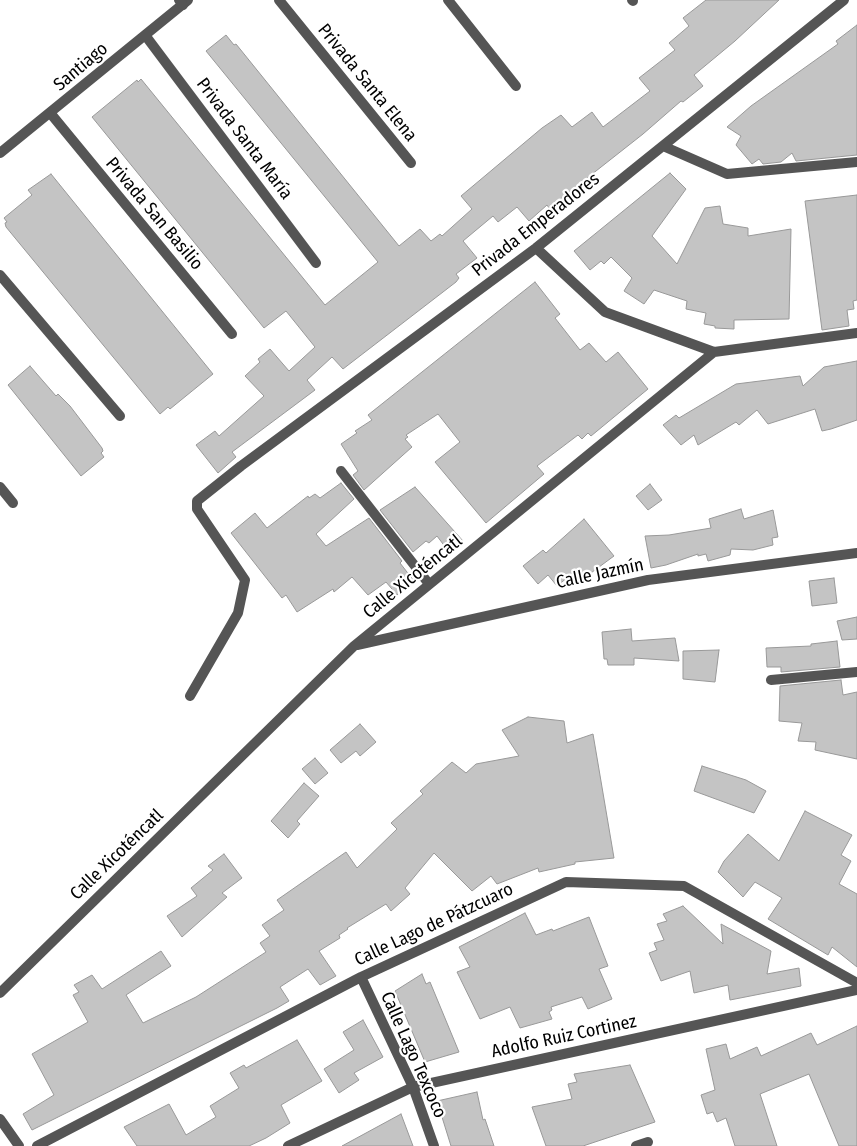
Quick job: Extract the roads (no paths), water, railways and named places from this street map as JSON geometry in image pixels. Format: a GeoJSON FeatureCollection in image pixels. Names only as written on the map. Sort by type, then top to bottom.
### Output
{"type":"FeatureCollection","features":[{"type":"Feature","properties":{"kind":"street","name":"Privada Santa Elena"},"geometry":{"type":"LineString","coordinates":[[279,0],[411,162]]}},
{"type":"Feature","properties":{"kind":"street"},"geometry":{"type":"LineString","coordinates":[[448,0],[516,86]]}},
{"type":"Feature","properties":{"kind":"street","name":"Privada Emperadores"},"geometry":{"type":"LineString","coordinates":[[190,696],[238,613],[244,580],[197,509],[198,501],[241,466],[536,248],[844,0]]}},
{"type":"Feature","properties":{"kind":"street","name":"Santiago"},"geometry":{"type":"LineString","coordinates":[[0,153],[51,114],[183,2]]}},
{"type":"Feature","properties":{"kind":"street","name":"Privada Santa María"},"geometry":{"type":"LineString","coordinates":[[145,35],[316,263]]}},
{"type":"Feature","properties":{"kind":"street","name":"Privada San Basilio"},"geometry":{"type":"LineString","coordinates":[[51,114],[232,334]]}},
{"type":"Feature","properties":{"kind":"street"},"geometry":{"type":"LineString","coordinates":[[663,146],[727,174],[857,162]]}},
{"type":"Feature","properties":{"kind":"street"},"geometry":{"type":"LineString","coordinates":[[536,248],[605,312],[714,352],[857,333]]}},
{"type":"Feature","properties":{"kind":"street"},"geometry":{"type":"LineString","coordinates":[[0,275],[120,416]]}},
{"type":"Feature","properties":{"kind":"street","name":"Calle Xicoténcatl"},"geometry":{"type":"LineString","coordinates":[[0,993],[354,646],[714,352]]}},
{"type":"Feature","properties":{"kind":"street"},"geometry":{"type":"LineString","coordinates":[[341,471],[429,584]]}},
{"type":"Feature","properties":{"kind":"street"},"geometry":{"type":"LineString","coordinates":[[0,487],[13,503]]}},
{"type":"Feature","properties":{"kind":"street","name":"Calle Jazmín"},"geometry":{"type":"LineString","coordinates":[[354,646],[648,580],[857,553]]}},
{"type":"Feature","properties":{"kind":"street"},"geometry":{"type":"LineString","coordinates":[[771,680],[857,672]]}},
{"type":"Feature","properties":{"kind":"street","name":"Calle Lago de Pátzcuaro"},"geometry":{"type":"LineString","coordinates":[[37,1146],[361,977],[566,882],[684,886],[857,983]]}},
{"type":"Feature","properties":{"kind":"street","name":"Calle Lago Texcoco"},"geometry":{"type":"LineString","coordinates":[[361,977],[414,1087],[434,1146]]}},
{"type":"Feature","properties":{"kind":"street","name":"Adolfo Ruiz Cortinez"},"geometry":{"type":"LineString","coordinates":[[288,1146],[414,1087],[857,990]]}},
{"type":"Feature","properties":{"kind":"street"},"geometry":{"type":"LineString","coordinates":[[0,1119],[19,1146]]}},
{"type":"Feature","properties":{"kind":"street"},"geometry":{"type":"LineString","coordinates":[[636,1146],[648,1142]]}}]}
